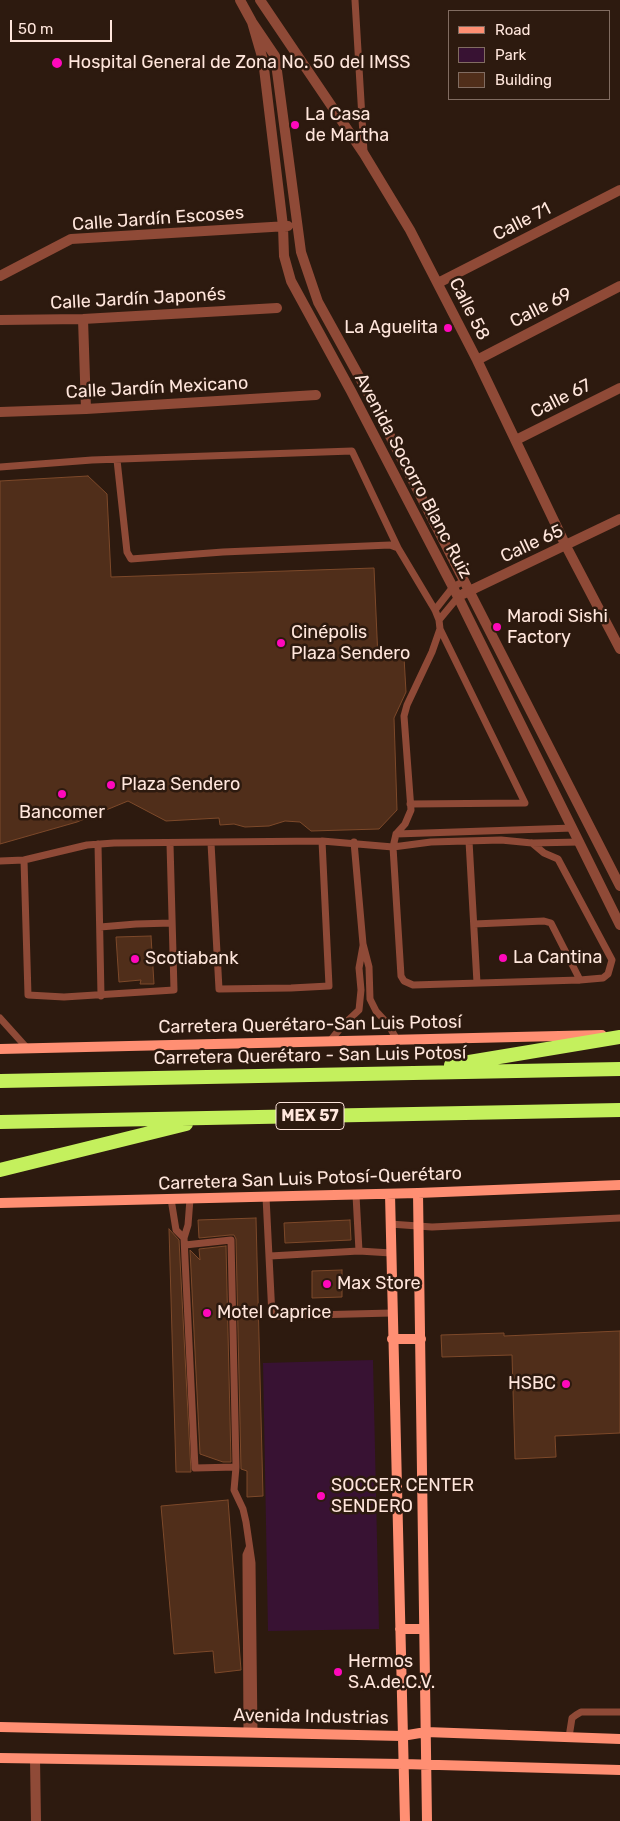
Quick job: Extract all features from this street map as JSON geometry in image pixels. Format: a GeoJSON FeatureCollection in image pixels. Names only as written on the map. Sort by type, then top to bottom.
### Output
{"type":"FeatureCollection","features":[{"type":"Feature","properties":{"kind":"highway"},"geometry":{"type":"LineString","coordinates":[[406,1072],[620,1036]]}},
{"type":"Feature","properties":{"kind":"highway","name":"Carretera Querétaro - San Luis Potosí"},"geometry":{"type":"LineString","coordinates":[[0,1081],[620,1069]]}},
{"type":"Feature","properties":{"kind":"highway"},"geometry":{"type":"LineString","coordinates":[[0,1076],[26,1080]]}},
{"type":"Feature","properties":{"kind":"highway","name":"MEX 57"},"geometry":{"type":"LineString","coordinates":[[0,1122],[620,1110]]}},
{"type":"Feature","properties":{"kind":"highway"},"geometry":{"type":"LineString","coordinates":[[584,1111],[620,1117]]}},
{"type":"Feature","properties":{"kind":"highway"},"geometry":{"type":"LineString","coordinates":[[0,1170],[212,1117]]}},
{"type":"Feature","properties":{"kind":"main road","name":"Carretera Querétaro-San Luis Potosí"},"geometry":{"type":"LineString","coordinates":[[0,1049],[620,1036]]}},
{"type":"Feature","properties":{"kind":"main road","name":"Carretera San Luis Potosí-Querétaro"},"geometry":{"type":"LineString","coordinates":[[0,1203],[390,1194],[620,1185]]}},
{"type":"Feature","properties":{"kind":"main road"},"geometry":{"type":"LineString","coordinates":[[418,1193],[427,1821]]}},
{"type":"Feature","properties":{"kind":"main road"},"geometry":{"type":"LineString","coordinates":[[390,1194],[405,1821]]}},
{"type":"Feature","properties":{"kind":"main road"},"geometry":{"type":"LineString","coordinates":[[392,1339],[421,1339]]}},
{"type":"Feature","properties":{"kind":"main road"},"geometry":{"type":"LineString","coordinates":[[400,1629],[424,1629]]}},
{"type":"Feature","properties":{"kind":"main road","name":"Avenida Industrias"},"geometry":{"type":"LineString","coordinates":[[0,1726],[402,1736],[426,1732],[620,1739]]}},
{"type":"Feature","properties":{"kind":"main road"},"geometry":{"type":"LineString","coordinates":[[0,1758],[403,1764],[620,1770]]}},
{"type":"Feature","properties":{"kind":"street","name":"Avenida Socorro Blanc Ruiz"},"geometry":{"type":"LineString","coordinates":[[240,0],[275,56],[296,225],[301,252],[318,302],[366,389],[620,886]]}},
{"type":"Feature","properties":{"kind":"street","name":"Calle 58"},"geometry":{"type":"LineString","coordinates":[[262,1],[364,154],[410,230],[477,360],[566,546],[617,636],[620,649]]}},
{"type":"Feature","properties":{"kind":"street","name":"Avenida Socorro Blanc Ruiz"},"geometry":{"type":"LineString","coordinates":[[252,22],[263,60],[283,226],[284,256],[291,281],[351,391],[453,587],[620,925]]}},
{"type":"Feature","properties":{"kind":"street","name":"Calle 71"},"geometry":{"type":"LineString","coordinates":[[438,284],[620,190]]}},
{"type":"Feature","properties":{"kind":"street","name":"Calle Jardín Escoses"},"geometry":{"type":"LineString","coordinates":[[0,276],[71,239],[296,225]]}},
{"type":"Feature","properties":{"kind":"street","name":"Calle 69"},"geometry":{"type":"LineString","coordinates":[[477,360],[620,286]]}},
{"type":"Feature","properties":{"kind":"street"},"geometry":{"type":"LineString","coordinates":[[304,306],[318,302]]}},
{"type":"Feature","properties":{"kind":"street","name":"Calle Jardín Japonés"},"geometry":{"type":"LineString","coordinates":[[0,320],[83,319],[277,308]]}},
{"type":"Feature","properties":{"kind":"street"},"geometry":{"type":"LineString","coordinates":[[83,319],[86,409]]}},
{"type":"Feature","properties":{"kind":"street","name":"Calle 67"},"geometry":{"type":"LineString","coordinates":[[516,440],[620,388]]}},
{"type":"Feature","properties":{"kind":"street"},"geometry":{"type":"LineString","coordinates":[[351,391],[366,389]]}},
{"type":"Feature","properties":{"kind":"street","name":"Calle Jardín Mexicano"},"geometry":{"type":"LineString","coordinates":[[0,412],[86,409],[316,394]]}},
{"type":"Feature","properties":{"kind":"street","name":"Calle 65"},"geometry":{"type":"LineString","coordinates":[[458,597],[620,519]]}},
{"type":"Feature","properties":{"kind":"street"},"geometry":{"type":"LineString","coordinates":[[35,1759],[36,1821]]}},
{"type":"Feature","properties":{"kind":"lane"},"geometry":{"type":"LineString","coordinates":[[354,0],[364,154]]}},
{"type":"Feature","properties":{"kind":"lane"},"geometry":{"type":"LineString","coordinates":[[0,467],[117,460],[352,451],[398,548],[440,620],[440,629],[404,716],[411,810],[405,824],[396,834],[393,847],[402,976],[404,981],[412,985],[580,980],[603,978],[608,974],[612,960],[558,859],[544,853],[532,843]]}},
{"type":"Feature","properties":{"kind":"lane"},"geometry":{"type":"LineString","coordinates":[[117,460],[127,552],[131,559],[390,545],[398,548]]}},
{"type":"Feature","properties":{"kind":"lane"},"geometry":{"type":"LineString","coordinates":[[435,610],[453,587],[464,580]]}},
{"type":"Feature","properties":{"kind":"lane"},"geometry":{"type":"LineString","coordinates":[[440,620],[458,597]]}},
{"type":"Feature","properties":{"kind":"lane"},"geometry":{"type":"LineString","coordinates":[[410,804],[525,803],[440,629]]}},
{"type":"Feature","properties":{"kind":"lane"},"geometry":{"type":"LineString","coordinates":[[396,834],[573,828]]}},
{"type":"Feature","properties":{"kind":"lane"},"geometry":{"type":"LineString","coordinates":[[0,861],[24,860],[86,844],[322,841],[354,842],[393,847],[431,842],[500,840],[532,843],[580,842]]}},
{"type":"Feature","properties":{"kind":"lane"},"geometry":{"type":"LineString","coordinates":[[210,843],[219,989],[291,988],[329,986],[322,841]]}},
{"type":"Feature","properties":{"kind":"lane"},"geometry":{"type":"LineString","coordinates":[[470,841],[477,983]]}},
{"type":"Feature","properties":{"kind":"lane"},"geometry":{"type":"LineString","coordinates":[[354,842],[363,944],[369,967],[370,998],[376,1011],[388,1024],[397,1040]]}},
{"type":"Feature","properties":{"kind":"lane"},"geometry":{"type":"LineString","coordinates":[[98,844],[101,996]]}},
{"type":"Feature","properties":{"kind":"lane"},"geometry":{"type":"LineString","coordinates":[[24,860],[28,995],[64,997],[101,996],[174,990],[170,844]]}},
{"type":"Feature","properties":{"kind":"lane"},"geometry":{"type":"LineString","coordinates":[[474,924],[544,921],[551,923],[580,980]]}},
{"type":"Feature","properties":{"kind":"lane"},"geometry":{"type":"LineString","coordinates":[[100,927],[172,923]]}},
{"type":"Feature","properties":{"kind":"lane"},"geometry":{"type":"LineString","coordinates":[[330,1041],[359,1010],[361,990],[359,968],[363,944]]}},
{"type":"Feature","properties":{"kind":"lane"},"geometry":{"type":"LineString","coordinates":[[0,1018],[27,1048]]}},
{"type":"Feature","properties":{"kind":"lane"},"geometry":{"type":"LineString","coordinates":[[356,1194],[359,1252]]}},
{"type":"Feature","properties":{"kind":"lane"},"geometry":{"type":"LineString","coordinates":[[266,1197],[272,1316],[392,1313]]}},
{"type":"Feature","properties":{"kind":"lane"},"geometry":{"type":"LineString","coordinates":[[171,1199],[176,1230],[184,1241]]}},
{"type":"Feature","properties":{"kind":"lane"},"geometry":{"type":"LineString","coordinates":[[190,1199],[188,1225],[184,1241],[195,1468],[236,1467]]}},
{"type":"Feature","properties":{"kind":"lane"},"geometry":{"type":"LineString","coordinates":[[390,1224],[419,1226],[620,1218]]}},
{"type":"Feature","properties":{"kind":"lane"},"geometry":{"type":"LineString","coordinates":[[184,1241],[231,1240],[236,1467],[234,1490],[243,1509],[252,1564],[251,1732]]}},
{"type":"Feature","properties":{"kind":"lane"},"geometry":{"type":"LineString","coordinates":[[270,1256],[391,1252]]}},
{"type":"Feature","properties":{"kind":"lane"},"geometry":{"type":"LineString","coordinates":[[569,1737],[572,1718],[581,1712],[620,1712]]}},
{"type":"Feature","properties":{"kind":"green space","name":"SOCCER CENTER SENDERO"},"geometry":{"type":"Polygon","coordinates":[[[373,1360],[379,1629],[268,1631],[263,1363],[373,1360]]]}},
{"type":"Feature","properties":{"kind":"building"},"geometry":{"type":"Polygon","coordinates":[[[88,476],[107,494],[111,577],[374,568],[378,659],[404,657],[406,692],[394,718],[397,810],[379,829],[311,831],[300,822],[285,821],[269,826],[245,827],[234,824],[220,825],[219,818],[166,821],[128,801],[77,822],[0,844],[0,481],[88,476]]]}},
{"type":"Feature","properties":{"kind":"building","name":"Scotiabank"},"geometry":{"type":"Polygon","coordinates":[[[151,936],[154,984],[140,984],[141,980],[119,982],[116,937],[151,936]]]}},
{"type":"Feature","properties":{"kind":"building"},"geometry":{"type":"Polygon","coordinates":[[[256,1218],[263,1496],[247,1497],[247,1471],[241,1469],[236,1239],[234,1235],[199,1238],[198,1220],[256,1218]]]}},
{"type":"Feature","properties":{"kind":"building"},"geometry":{"type":"Polygon","coordinates":[[[350,1220],[351,1240],[285,1243],[284,1223],[350,1220]]]}},
{"type":"Feature","properties":{"kind":"building"},"geometry":{"type":"Polygon","coordinates":[[[169,1229],[179,1240],[191,1472],[176,1472],[169,1229]]]}},
{"type":"Feature","properties":{"kind":"building"},"geometry":{"type":"Polygon","coordinates":[[[226,1246],[231,1462],[223,1462],[200,1454],[190,1250],[200,1260],[199,1249],[226,1246]]]}},
{"type":"Feature","properties":{"kind":"building","name":"Max Store"},"geometry":{"type":"Polygon","coordinates":[[[342,1270],[342,1297],[312,1298],[312,1271],[342,1270]]]}},
{"type":"Feature","properties":{"kind":"building","name":"HSBC"},"geometry":{"type":"Polygon","coordinates":[[[620,1331],[620,1433],[555,1436],[556,1457],[515,1459],[512,1355],[442,1357],[441,1335],[504,1333],[504,1336],[620,1331]]]}},
{"type":"Feature","properties":{"kind":"building"},"geometry":{"type":"Polygon","coordinates":[[[228,1500],[241,1670],[215,1673],[213,1651],[174,1654],[161,1506],[228,1500]]]}},
{"type":"Feature","properties":{"kind":"place","name":"Hospital General de Zona No. 50 del IMSS"},"geometry":{"type":"Point","coordinates":[57,63]}},
{"type":"Feature","properties":{"kind":"place","name":"La Casa de Martha"},"geometry":{"type":"Point","coordinates":[295,125]}},
{"type":"Feature","properties":{"kind":"place","name":"La Aguelita"},"geometry":{"type":"Point","coordinates":[448,328]}},
{"type":"Feature","properties":{"kind":"place","name":"Marodi Sishi Factory"},"geometry":{"type":"Point","coordinates":[497,627]}},
{"type":"Feature","properties":{"kind":"place","name":"Cinépolis Plaza Sendero"},"geometry":{"type":"Point","coordinates":[281,643]}},
{"type":"Feature","properties":{"kind":"place","name":"Plaza Sendero"},"geometry":{"type":"Point","coordinates":[111,785]}},
{"type":"Feature","properties":{"kind":"place","name":"Bancomer"},"geometry":{"type":"Point","coordinates":[62,794]}},
{"type":"Feature","properties":{"kind":"place","name":"La Cantina"},"geometry":{"type":"Point","coordinates":[503,958]}},
{"type":"Feature","properties":{"kind":"place","name":"Scotiabank"},"geometry":{"type":"Point","coordinates":[135,959]}},
{"type":"Feature","properties":{"kind":"place","name":"Max Store"},"geometry":{"type":"Point","coordinates":[327,1284]}},
{"type":"Feature","properties":{"kind":"place","name":"Motel Caprice"},"geometry":{"type":"Point","coordinates":[207,1313]}},
{"type":"Feature","properties":{"kind":"place","name":"HSBC"},"geometry":{"type":"Point","coordinates":[566,1384]}},
{"type":"Feature","properties":{"kind":"place","name":"SOCCER CENTER SENDERO"},"geometry":{"type":"Point","coordinates":[321,1496]}},
{"type":"Feature","properties":{"kind":"place","name":"Hermos S.A.de.C.V."},"geometry":{"type":"Point","coordinates":[338,1672]}}]}
